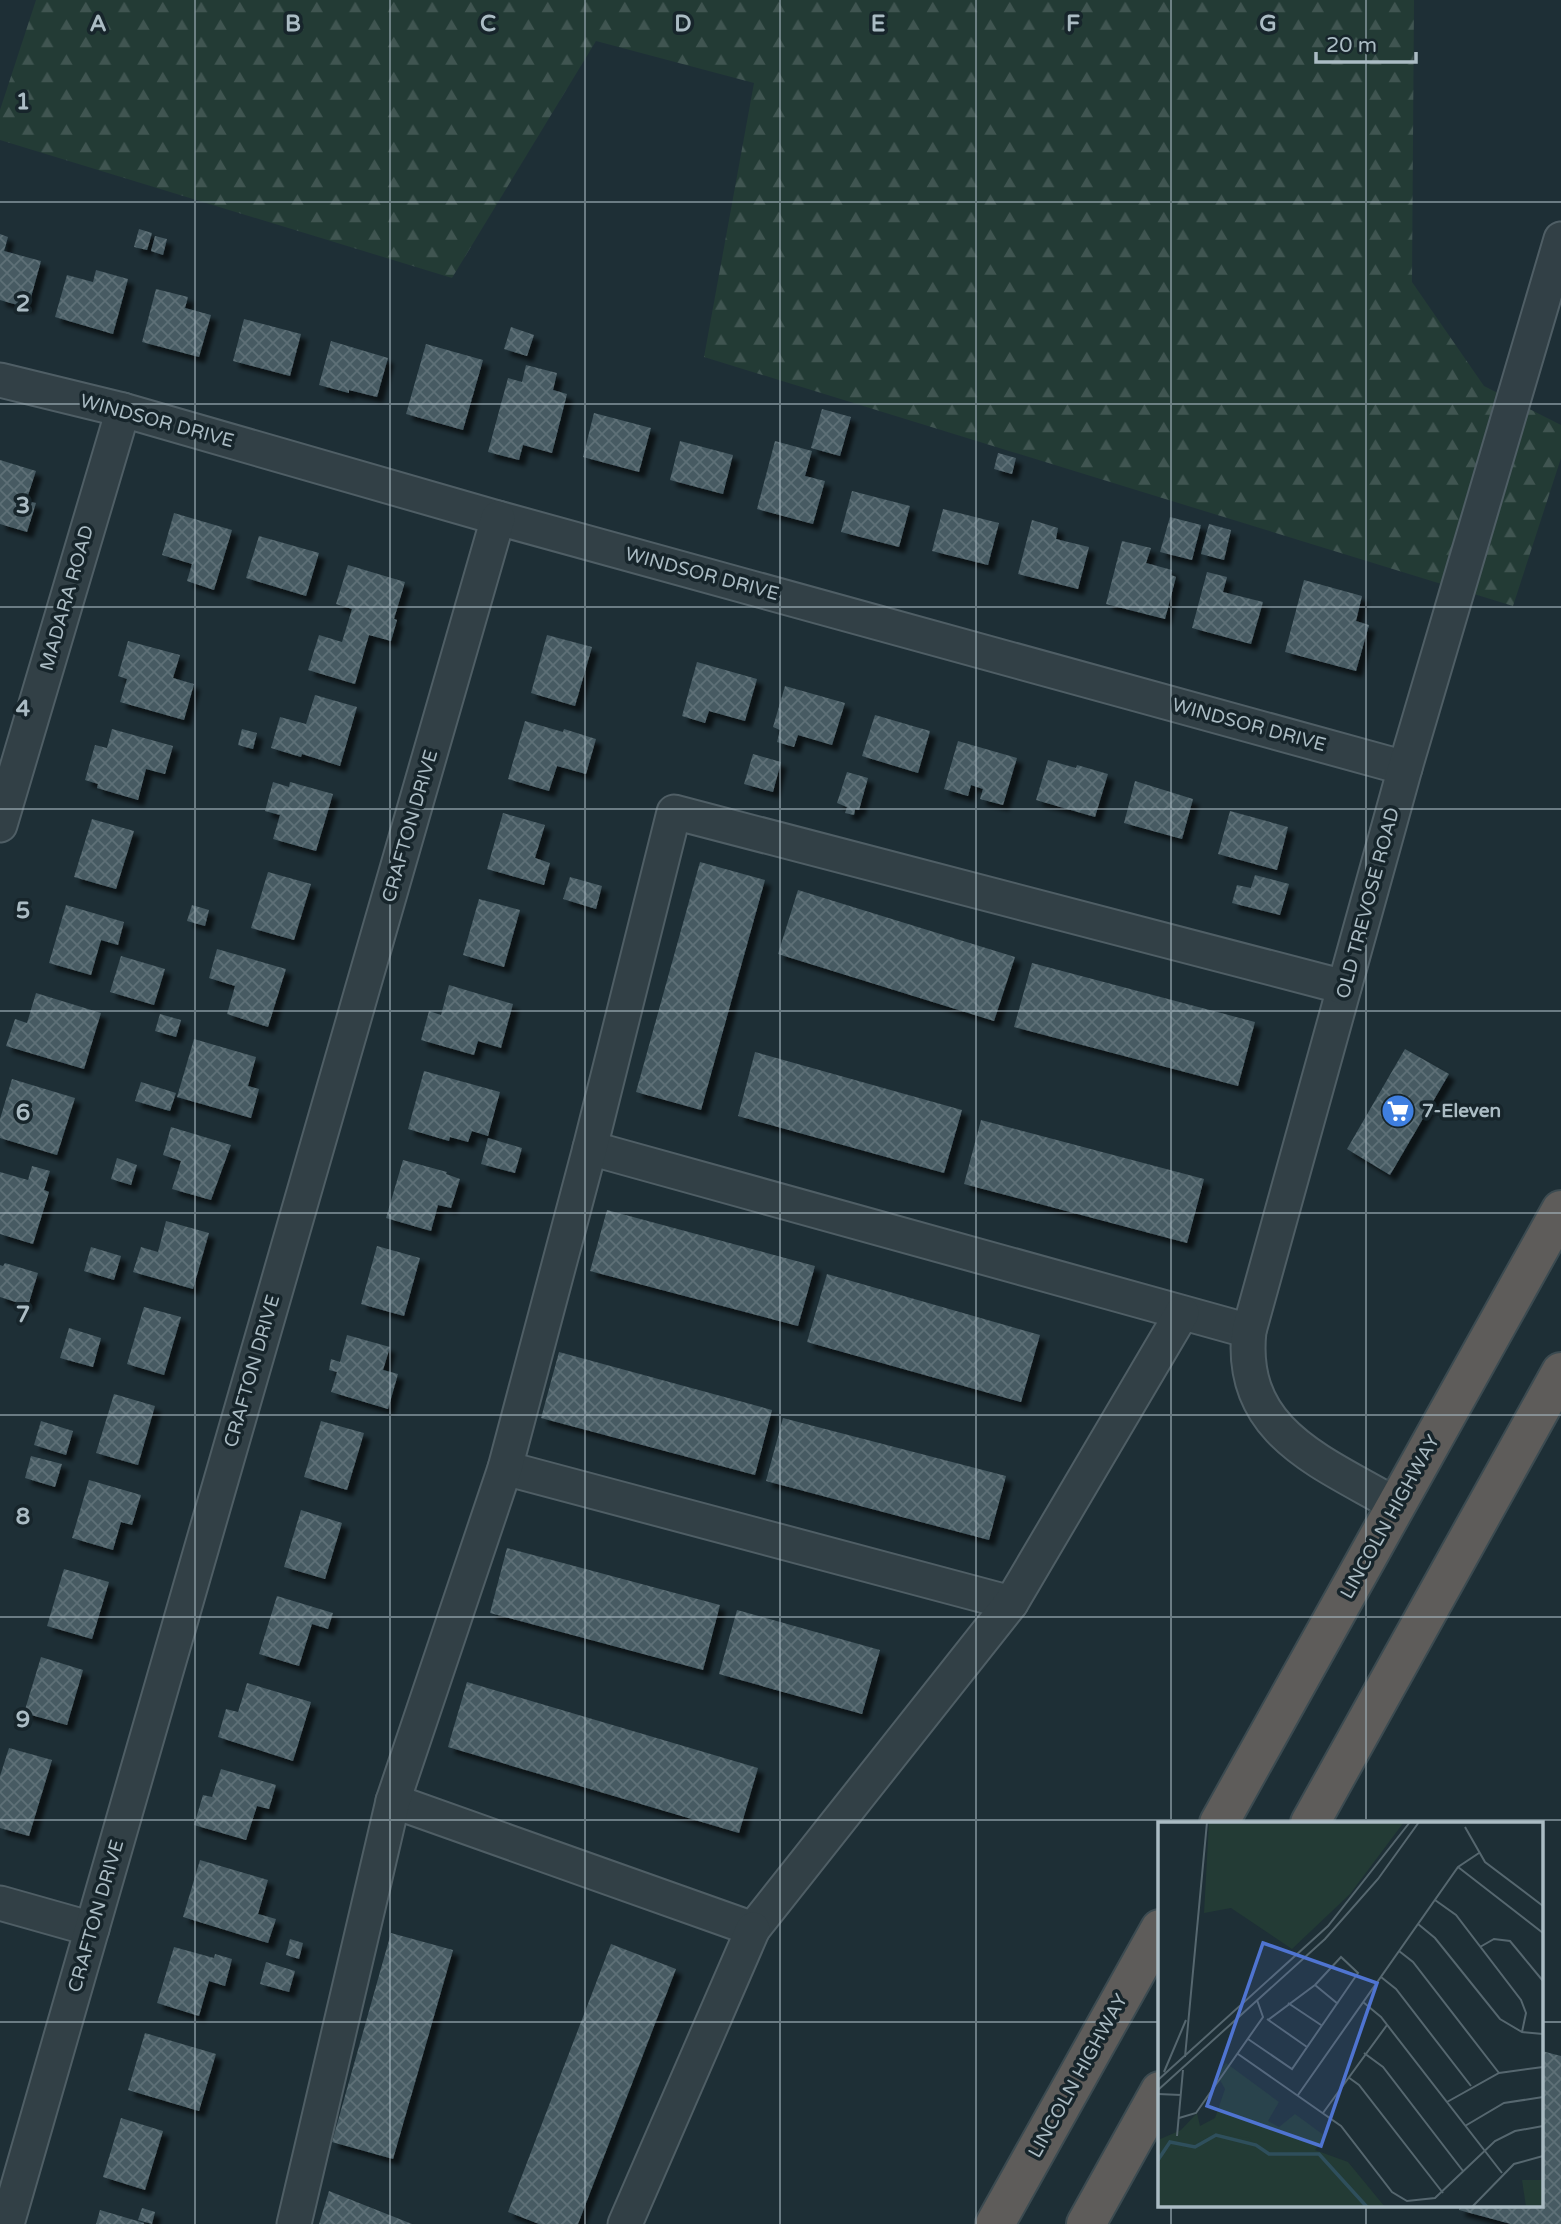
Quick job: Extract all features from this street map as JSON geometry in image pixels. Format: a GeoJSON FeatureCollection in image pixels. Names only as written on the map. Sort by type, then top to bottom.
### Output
{"type":"FeatureCollection","features":[{"type":"Feature","properties":{"kind":"highway","name":"LINCOLN HIGHWAY"},"geometry":{"type":"LineString","coordinates":[[1220,1822],[1561,1210]]}},
{"type":"Feature","properties":{"kind":"highway"},"geometry":{"type":"LineString","coordinates":[[1311,1822],[1561,1371]]}},
{"type":"Feature","properties":{"kind":"highway","name":"LINCOLN HIGHWAY"},"geometry":{"type":"LineString","coordinates":[[995,2224],[1158,1933]]}},
{"type":"Feature","properties":{"kind":"highway"},"geometry":{"type":"LineString","coordinates":[[1086,2224],[1158,2095]]}},
{"type":"Feature","properties":{"kind":"street","name":"OLD TREVOSE ROAD"},"geometry":{"type":"LineString","coordinates":[[1396,1505],[1300,1448],[1283,1434],[1258,1398],[1250,1377],[1247,1354],[1249,1331],[1405,768],[1561,239]]}},
{"type":"Feature","properties":{"kind":"street","name":"WINDSOR DRIVE"},"geometry":{"type":"LineString","coordinates":[[0,380],[123,410],[498,518],[1405,768]]}},
{"type":"Feature","properties":{"kind":"street","name":"MADARA ROAD"},"geometry":{"type":"LineString","coordinates":[[0,825],[123,410]]}},
{"type":"Feature","properties":{"kind":"street","name":"CRAFTON DRIVE"},"geometry":{"type":"LineString","coordinates":[[7,2224],[498,518]]}},
{"type":"Feature","properties":{"kind":"street"},"geometry":{"type":"LineString","coordinates":[[294,2224],[393,1801],[505,1468],[590,1148],[674,812],[1344,987]]}},
{"type":"Feature","properties":{"kind":"street"},"geometry":{"type":"LineString","coordinates":[[590,1148],[1249,1331]]}},
{"type":"Feature","properties":{"kind":"street"},"geometry":{"type":"LineString","coordinates":[[625,2224],[753,1929],[1011,1604],[1182,1313]]}},
{"type":"Feature","properties":{"kind":"street"},"geometry":{"type":"LineString","coordinates":[[505,1468],[1011,1604]]}},
{"type":"Feature","properties":{"kind":"street"},"geometry":{"type":"LineString","coordinates":[[393,1801],[753,1929]]}},
{"type":"Feature","properties":{"kind":"street"},"geometry":{"type":"LineString","coordinates":[[0,1903],[92,1929]]}},
{"type":"Feature","properties":{"kind":"green space"},"geometry":{"type":"Polygon","coordinates":[[[36,0],[1414,0],[1412,282],[1484,386],[1561,425],[1561,458],[1513,606],[704,357],[754,83],[596,41],[452,278],[0,140],[0,110],[36,0]]]}},
{"type":"Feature","properties":{"kind":"building"},"geometry":{"type":"Polygon","coordinates":[[[139,229],[152,233],[147,250],[134,247],[139,229]]]}},
{"type":"Feature","properties":{"kind":"building"},"geometry":{"type":"Polygon","coordinates":[[[0,234],[8,237],[4,251],[41,261],[28,308],[0,300],[0,234]]]}},
{"type":"Feature","properties":{"kind":"building"},"geometry":{"type":"Polygon","coordinates":[[[155,236],[167,239],[163,255],[151,251],[155,236]]]}},
{"type":"Feature","properties":{"kind":"building"},"geometry":{"type":"Polygon","coordinates":[[[96,270],[128,279],[113,334],[55,317],[67,275],[93,282],[96,270]]]}},
{"type":"Feature","properties":{"kind":"building"},"geometry":{"type":"Polygon","coordinates":[[[156,289],[188,297],[185,308],[211,315],[199,357],[142,342],[156,289]]]}},
{"type":"Feature","properties":{"kind":"building"},"geometry":{"type":"Polygon","coordinates":[[[244,319],[301,334],[290,376],[233,361],[244,319]]]}},
{"type":"Feature","properties":{"kind":"building"},"geometry":{"type":"Polygon","coordinates":[[[511,327],[534,335],[527,356],[504,349],[511,327]]]}},
{"type":"Feature","properties":{"kind":"building"},"geometry":{"type":"Polygon","coordinates":[[[331,341],[388,358],[377,397],[319,385],[331,341]]]}},
{"type":"Feature","properties":{"kind":"building"},"geometry":{"type":"Polygon","coordinates":[[[426,344],[483,360],[463,430],[406,414],[426,344]]]}},
{"type":"Feature","properties":{"kind":"building"},"geometry":{"type":"Polygon","coordinates":[[[526,365],[557,373],[553,390],[567,394],[552,453],[523,445],[519,460],[488,452],[508,378],[522,382],[526,365]]]}},
{"type":"Feature","properties":{"kind":"building"},"geometry":{"type":"Polygon","coordinates":[[[822,409],[851,417],[840,456],[811,448],[822,409]]]}},
{"type":"Feature","properties":{"kind":"building"},"geometry":{"type":"Polygon","coordinates":[[[594,413],[651,428],[639,472],[583,457],[594,413]]]}},
{"type":"Feature","properties":{"kind":"building"},"geometry":{"type":"Polygon","coordinates":[[[680,441],[733,455],[723,494],[670,480],[680,441]]]}},
{"type":"Feature","properties":{"kind":"building"},"geometry":{"type":"Polygon","coordinates":[[[775,441],[812,451],[805,476],[825,481],[813,524],[757,509],[775,441]]]}},
{"type":"Feature","properties":{"kind":"building"},"geometry":{"type":"Polygon","coordinates":[[[998,453],[1016,458],[1012,474],[994,469],[998,453]]]}},
{"type":"Feature","properties":{"kind":"building"},"geometry":{"type":"Polygon","coordinates":[[[0,460],[36,471],[26,501],[36,503],[27,532],[0,524],[0,460]]]}},
{"type":"Feature","properties":{"kind":"building"},"geometry":{"type":"Polygon","coordinates":[[[852,491],[910,506],[899,547],[841,532],[852,491]]]}},
{"type":"Feature","properties":{"kind":"building"},"geometry":{"type":"Polygon","coordinates":[[[943,509],[999,523],[988,565],[932,551],[943,509]]]}},
{"type":"Feature","properties":{"kind":"building"},"geometry":{"type":"Polygon","coordinates":[[[174,513],[232,530],[214,590],[187,581],[192,564],[162,555],[174,513]]]}},
{"type":"Feature","properties":{"kind":"building"},"geometry":{"type":"Polygon","coordinates":[[[1170,517],[1201,525],[1192,560],[1160,552],[1170,517]]]}},
{"type":"Feature","properties":{"kind":"building"},"geometry":{"type":"Polygon","coordinates":[[[1032,520],[1058,528],[1056,539],[1089,547],[1078,589],[1018,574],[1032,520]]]}},
{"type":"Feature","properties":{"kind":"building"},"geometry":{"type":"Polygon","coordinates":[[[1209,524],[1231,530],[1224,560],[1201,554],[1209,524]]]}},
{"type":"Feature","properties":{"kind":"building"},"geometry":{"type":"Polygon","coordinates":[[[259,536],[319,553],[306,596],[246,578],[259,536]]]}},
{"type":"Feature","properties":{"kind":"building"},"geometry":{"type":"Polygon","coordinates":[[[1122,541],[1151,548],[1146,563],[1172,570],[1171,575],[1176,577],[1165,619],[1106,604],[1122,541]]]}},
{"type":"Feature","properties":{"kind":"building"},"geometry":{"type":"Polygon","coordinates":[[[348,565],[405,582],[394,619],[397,620],[391,641],[369,635],[355,684],[308,670],[319,635],[342,642],[352,609],[336,604],[348,565]]]}},
{"type":"Feature","properties":{"kind":"building"},"geometry":{"type":"Polygon","coordinates":[[[1207,572],[1227,577],[1223,592],[1263,602],[1251,644],[1192,628],[1207,572]]]}},
{"type":"Feature","properties":{"kind":"building"},"geometry":{"type":"Polygon","coordinates":[[[1304,580],[1362,596],[1356,621],[1369,625],[1356,671],[1285,652],[1304,580]]]}},
{"type":"Feature","properties":{"kind":"building"},"geometry":{"type":"Polygon","coordinates":[[[547,635],[592,647],[575,706],[531,693],[547,635]]]}},
{"type":"Feature","properties":{"kind":"building"},"geometry":{"type":"Polygon","coordinates":[[[128,641],[180,655],[173,678],[194,684],[184,720],[120,702],[127,679],[118,676],[128,641]]]}},
{"type":"Feature","properties":{"kind":"building"},"geometry":{"type":"Polygon","coordinates":[[[697,662],[757,679],[745,721],[709,711],[705,723],[682,716],[697,662]]]}},
{"type":"Feature","properties":{"kind":"building"},"geometry":{"type":"Polygon","coordinates":[[[785,686],[845,703],[832,745],[798,735],[794,747],[777,742],[780,730],[773,727],[785,686]]]}},
{"type":"Feature","properties":{"kind":"building"},"geometry":{"type":"Polygon","coordinates":[[[315,695],[357,707],[340,766],[271,748],[280,717],[306,724],[315,695]]]}},
{"type":"Feature","properties":{"kind":"building"},"geometry":{"type":"Polygon","coordinates":[[[875,715],[930,731],[918,773],[862,756],[875,715]]]}},
{"type":"Feature","properties":{"kind":"building"},"geometry":{"type":"Polygon","coordinates":[[[525,721],[596,739],[586,774],[557,766],[549,791],[508,779],[525,721]]]}},
{"type":"Feature","properties":{"kind":"building"},"geometry":{"type":"Polygon","coordinates":[[[112,729],[173,746],[165,774],[146,769],[138,800],[97,788],[98,784],[85,780],[95,745],[107,748],[112,729]]]}},
{"type":"Feature","properties":{"kind":"building"},"geometry":{"type":"Polygon","coordinates":[[[242,729],[257,733],[253,749],[238,745],[242,729]]]}},
{"type":"Feature","properties":{"kind":"building"},"geometry":{"type":"Polygon","coordinates":[[[958,741],[1017,758],[1003,805],[980,799],[983,789],[971,785],[968,796],[944,789],[958,741]]]}},
{"type":"Feature","properties":{"kind":"building"},"geometry":{"type":"Polygon","coordinates":[[[753,754],[781,762],[773,792],[744,784],[753,754]]]}},
{"type":"Feature","properties":{"kind":"building"},"geometry":{"type":"Polygon","coordinates":[[[1048,760],[1108,774],[1095,817],[1036,800],[1048,760]]]}},
{"type":"Feature","properties":{"kind":"building"},"geometry":{"type":"Polygon","coordinates":[[[847,772],[868,778],[859,810],[855,809],[854,815],[845,813],[847,807],[837,803],[847,772]]]}},
{"type":"Feature","properties":{"kind":"building"},"geometry":{"type":"Polygon","coordinates":[[[1135,781],[1193,799],[1182,839],[1124,823],[1135,781]]]}},
{"type":"Feature","properties":{"kind":"building"},"geometry":{"type":"Polygon","coordinates":[[[273,782],[289,787],[290,782],[333,794],[316,851],[273,839],[280,815],[265,811],[273,782]]]}},
{"type":"Feature","properties":{"kind":"building"},"geometry":{"type":"Polygon","coordinates":[[[1230,811],[1288,827],[1277,870],[1218,854],[1230,811]]]}},
{"type":"Feature","properties":{"kind":"building"},"geometry":{"type":"Polygon","coordinates":[[[503,813],[545,825],[535,858],[550,863],[544,885],[487,869],[503,813]]]}},
{"type":"Feature","properties":{"kind":"building"},"geometry":{"type":"Polygon","coordinates":[[[92,819],[134,831],[116,889],[74,877],[92,819]]]}},
{"type":"Feature","properties":{"kind":"building"},"geometry":{"type":"Polygon","coordinates":[[[700,862],[765,880],[701,1110],[636,1092],[700,862]]]}},
{"type":"Feature","properties":{"kind":"building"},"geometry":{"type":"Polygon","coordinates":[[[268,872],[311,884],[294,940],[251,928],[268,872]]]}},
{"type":"Feature","properties":{"kind":"building"},"geometry":{"type":"Polygon","coordinates":[[[1255,875],[1289,884],[1280,915],[1232,903],[1237,885],[1251,888],[1255,875]]]}},
{"type":"Feature","properties":{"kind":"building"},"geometry":{"type":"Polygon","coordinates":[[[570,877],[602,886],[596,909],[563,899],[570,877]]]}},
{"type":"Feature","properties":{"kind":"building"},"geometry":{"type":"Polygon","coordinates":[[[798,890],[1015,957],[994,1021],[778,954],[798,890]]]}},
{"type":"Feature","properties":{"kind":"building"},"geometry":{"type":"Polygon","coordinates":[[[479,899],[520,910],[504,967],[463,955],[479,899]]]}},
{"type":"Feature","properties":{"kind":"building"},"geometry":{"type":"Polygon","coordinates":[[[66,905],[124,922],[118,945],[101,940],[91,975],[49,963],[66,905]]]}},
{"type":"Feature","properties":{"kind":"building"},"geometry":{"type":"Polygon","coordinates":[[[192,905],[209,910],[205,926],[187,921],[192,905]]]}},
{"type":"Feature","properties":{"kind":"building"},"geometry":{"type":"Polygon","coordinates":[[[217,949],[286,969],[268,1027],[227,1014],[235,986],[209,978],[217,949]]]}},
{"type":"Feature","properties":{"kind":"building"},"geometry":{"type":"Polygon","coordinates":[[[121,956],[165,969],[154,1005],[110,992],[121,956]]]}},
{"type":"Feature","properties":{"kind":"building"},"geometry":{"type":"Polygon","coordinates":[[[1032,963],[1255,1022],[1238,1086],[1014,1027],[1032,963]]]}},
{"type":"Feature","properties":{"kind":"building"},"geometry":{"type":"Polygon","coordinates":[[[449,985],[513,1004],[501,1048],[478,1041],[474,1055],[421,1040],[429,1011],[441,1015],[449,985]]]}},
{"type":"Feature","properties":{"kind":"building"},"geometry":{"type":"Polygon","coordinates":[[[36,993],[101,1013],[84,1069],[6,1046],[15,1019],[27,1023],[36,993]]]}},
{"type":"Feature","properties":{"kind":"building"},"geometry":{"type":"Polygon","coordinates":[[[160,1014],[181,1020],[176,1037],[155,1031],[160,1014]]]}},
{"type":"Feature","properties":{"kind":"building"},"geometry":{"type":"Polygon","coordinates":[[[194,1039],[256,1057],[248,1086],[259,1089],[251,1118],[177,1097],[194,1039]]]}},
{"type":"Feature","properties":{"kind":"building","name":"7-Eleven"},"geometry":{"type":"Polygon","coordinates":[[[1405,1049],[1449,1074],[1390,1175],[1347,1149],[1405,1049]]]}},
{"type":"Feature","properties":{"kind":"building"},"geometry":{"type":"Polygon","coordinates":[[[755,1052],[962,1110],[944,1173],[738,1116],[755,1052]]]}},
{"type":"Feature","properties":{"kind":"building"},"geometry":{"type":"Polygon","coordinates":[[[424,1071],[500,1092],[488,1136],[472,1131],[468,1142],[450,1137],[449,1141],[408,1129],[424,1071]]]}},
{"type":"Feature","properties":{"kind":"building"},"geometry":{"type":"Polygon","coordinates":[[[12,1079],[75,1098],[57,1155],[0,1138],[0,1119],[12,1079]]]}},
{"type":"Feature","properties":{"kind":"building"},"geometry":{"type":"Polygon","coordinates":[[[141,1082],[176,1093],[170,1111],[135,1101],[141,1082]]]}},
{"type":"Feature","properties":{"kind":"building"},"geometry":{"type":"Polygon","coordinates":[[[981,1120],[1204,1179],[1187,1243],[964,1184],[981,1120]]]}},
{"type":"Feature","properties":{"kind":"building"},"geometry":{"type":"Polygon","coordinates":[[[171,1127],[231,1145],[211,1200],[172,1189],[181,1161],[163,1155],[171,1127]]]}},
{"type":"Feature","properties":{"kind":"building"},"geometry":{"type":"Polygon","coordinates":[[[488,1138],[522,1148],[515,1173],[481,1164],[488,1138]]]}},
{"type":"Feature","properties":{"kind":"building"},"geometry":{"type":"Polygon","coordinates":[[[117,1158],[137,1165],[131,1185],[111,1179],[117,1158]]]}},
{"type":"Feature","properties":{"kind":"building"},"geometry":{"type":"Polygon","coordinates":[[[403,1160],[447,1172],[446,1174],[460,1179],[451,1208],[438,1205],[431,1231],[386,1218],[403,1160]]]}},
{"type":"Feature","properties":{"kind":"building"},"geometry":{"type":"Polygon","coordinates":[[[32,1166],[50,1171],[44,1190],[49,1192],[33,1244],[0,1234],[0,1172],[28,1180],[32,1166]]]}},
{"type":"Feature","properties":{"kind":"building"},"geometry":{"type":"Polygon","coordinates":[[[607,1210],[815,1266],[798,1326],[590,1271],[607,1210]]]}},
{"type":"Feature","properties":{"kind":"building"},"geometry":{"type":"Polygon","coordinates":[[[166,1221],[209,1233],[193,1289],[133,1272],[141,1247],[158,1252],[166,1221]]]}},
{"type":"Feature","properties":{"kind":"building"},"geometry":{"type":"Polygon","coordinates":[[[377,1246],[420,1258],[404,1316],[361,1304],[377,1246]]]}},
{"type":"Feature","properties":{"kind":"building"},"geometry":{"type":"Polygon","coordinates":[[[91,1247],[121,1256],[114,1280],[84,1271],[91,1247]]]}},
{"type":"Feature","properties":{"kind":"building"},"geometry":{"type":"Polygon","coordinates":[[[5,1263],[38,1273],[28,1306],[0,1297],[0,1265],[5,1263]]]}},
{"type":"Feature","properties":{"kind":"building"},"geometry":{"type":"Polygon","coordinates":[[[827,1274],[1040,1335],[1021,1402],[807,1342],[827,1274]]]}},
{"type":"Feature","properties":{"kind":"building"},"geometry":{"type":"Polygon","coordinates":[[[144,1307],[181,1317],[164,1375],[127,1364],[144,1307]]]}},
{"type":"Feature","properties":{"kind":"building"},"geometry":{"type":"Polygon","coordinates":[[[69,1328],[101,1338],[93,1367],[60,1358],[69,1328]]]}},
{"type":"Feature","properties":{"kind":"building"},"geometry":{"type":"Polygon","coordinates":[[[347,1335],[390,1347],[383,1370],[398,1374],[388,1409],[331,1392],[337,1372],[329,1370],[331,1359],[340,1362],[347,1335]]]}},
{"type":"Feature","properties":{"kind":"building"},"geometry":{"type":"Polygon","coordinates":[[[559,1352],[772,1410],[755,1475],[541,1418],[559,1352]]]}},
{"type":"Feature","properties":{"kind":"building"},"geometry":{"type":"Polygon","coordinates":[[[114,1394],[155,1406],[138,1465],[96,1453],[114,1394]]]}},
{"type":"Feature","properties":{"kind":"building"},"geometry":{"type":"Polygon","coordinates":[[[783,1418],[1006,1476],[989,1540],[766,1481],[783,1418]]]}},
{"type":"Feature","properties":{"kind":"building"},"geometry":{"type":"Polygon","coordinates":[[[41,1421],[73,1431],[66,1455],[34,1445],[41,1421]]]}},
{"type":"Feature","properties":{"kind":"building"},"geometry":{"type":"Polygon","coordinates":[[[321,1421],[364,1433],[347,1490],[304,1477],[321,1421]]]}},
{"type":"Feature","properties":{"kind":"building"},"geometry":{"type":"Polygon","coordinates":[[[31,1456],[62,1464],[55,1487],[25,1478],[31,1456]]]}},
{"type":"Feature","properties":{"kind":"building"},"geometry":{"type":"Polygon","coordinates":[[[89,1480],[141,1495],[132,1525],[121,1522],[113,1550],[72,1538],[89,1480]]]}},
{"type":"Feature","properties":{"kind":"building"},"geometry":{"type":"Polygon","coordinates":[[[301,1510],[342,1523],[325,1579],[284,1567],[301,1510]]]}},
{"type":"Feature","properties":{"kind":"building"},"geometry":{"type":"Polygon","coordinates":[[[507,1548],[720,1605],[703,1670],[490,1613],[507,1548]]]}},
{"type":"Feature","properties":{"kind":"building"},"geometry":{"type":"Polygon","coordinates":[[[64,1569],[109,1582],[92,1639],[47,1626],[64,1569]]]}},
{"type":"Feature","properties":{"kind":"building"},"geometry":{"type":"Polygon","coordinates":[[[277,1596],[333,1613],[328,1629],[312,1624],[299,1666],[259,1654],[277,1596]]]}},
{"type":"Feature","properties":{"kind":"building"},"geometry":{"type":"Polygon","coordinates":[[[737,1610],[880,1650],[862,1714],[719,1674],[737,1610]]]}},
{"type":"Feature","properties":{"kind":"building"},"geometry":{"type":"Polygon","coordinates":[[[41,1657],[83,1670],[67,1725],[24,1713],[41,1657]]]}},
{"type":"Feature","properties":{"kind":"building"},"geometry":{"type":"Polygon","coordinates":[[[467,1682],[758,1768],[739,1833],[448,1747],[467,1682]]]}},
{"type":"Feature","properties":{"kind":"building"},"geometry":{"type":"Polygon","coordinates":[[[247,1683],[311,1702],[293,1761],[218,1737],[226,1709],[238,1712],[247,1683]]]}},
{"type":"Feature","properties":{"kind":"building"},"geometry":{"type":"Polygon","coordinates":[[[9,1748],[52,1760],[29,1836],[0,1828],[0,1776],[9,1748]]]}},
{"type":"Feature","properties":{"kind":"building"},"geometry":{"type":"Polygon","coordinates":[[[221,1769],[276,1785],[269,1809],[257,1806],[246,1840],[194,1825],[203,1795],[212,1797],[221,1769]]]}},
{"type":"Feature","properties":{"kind":"building"},"geometry":{"type":"Polygon","coordinates":[[[200,1860],[268,1880],[258,1914],[276,1919],[268,1943],[183,1917],[200,1860]]]}},
{"type":"Feature","properties":{"kind":"building"},"geometry":{"type":"Polygon","coordinates":[[[391,1933],[453,1950],[393,2159],[332,2142],[391,1933]]]}},
{"type":"Feature","properties":{"kind":"building"},"geometry":{"type":"Polygon","coordinates":[[[290,1939],[303,1943],[299,1959],[286,1955],[290,1939]]]}},
{"type":"Feature","properties":{"kind":"building"},"geometry":{"type":"Polygon","coordinates":[[[611,1944],[676,1969],[578,2224],[539,2224],[508,2212],[611,1944]]]}},
{"type":"Feature","properties":{"kind":"building"},"geometry":{"type":"Polygon","coordinates":[[[174,1947],[214,1958],[215,1954],[232,1959],[225,1986],[209,1981],[199,2016],[157,2003],[174,1947]]]}},
{"type":"Feature","properties":{"kind":"building"},"geometry":{"type":"Polygon","coordinates":[[[266,1962],[295,1971],[289,1992],[260,1984],[266,1962]]]}},
{"type":"Feature","properties":{"kind":"building"},"geometry":{"type":"Polygon","coordinates":[[[145,2033],[216,2054],[199,2111],[128,2090],[145,2033]]]}},
{"type":"Feature","properties":{"kind":"building"},"geometry":{"type":"Polygon","coordinates":[[[1544,2052],[1561,2056],[1561,2224],[1511,2224],[1459,2210],[1460,2206],[1544,2206],[1544,2052]]]}},
{"type":"Feature","properties":{"kind":"building"},"geometry":{"type":"Polygon","coordinates":[[[121,2118],[163,2131],[145,2190],[103,2177],[121,2118]]]}},
{"type":"Feature","properties":{"kind":"building"},"geometry":{"type":"Polygon","coordinates":[[[329,2191],[412,2224],[319,2224],[329,2191]]]}},
{"type":"Feature","properties":{"kind":"building"},"geometry":{"type":"Polygon","coordinates":[[[142,2208],[155,2212],[152,2224],[138,2220],[142,2208]]]}},
{"type":"Feature","properties":{"kind":"building"},"geometry":{"type":"Polygon","coordinates":[[[100,2210],[144,2223],[144,2224],[96,2224],[100,2210]]]}},
{"type":"Feature","properties":{"kind":"place","name":"7-Eleven"},"geometry":{"type":"Point","coordinates":[1398,1111]}}]}
